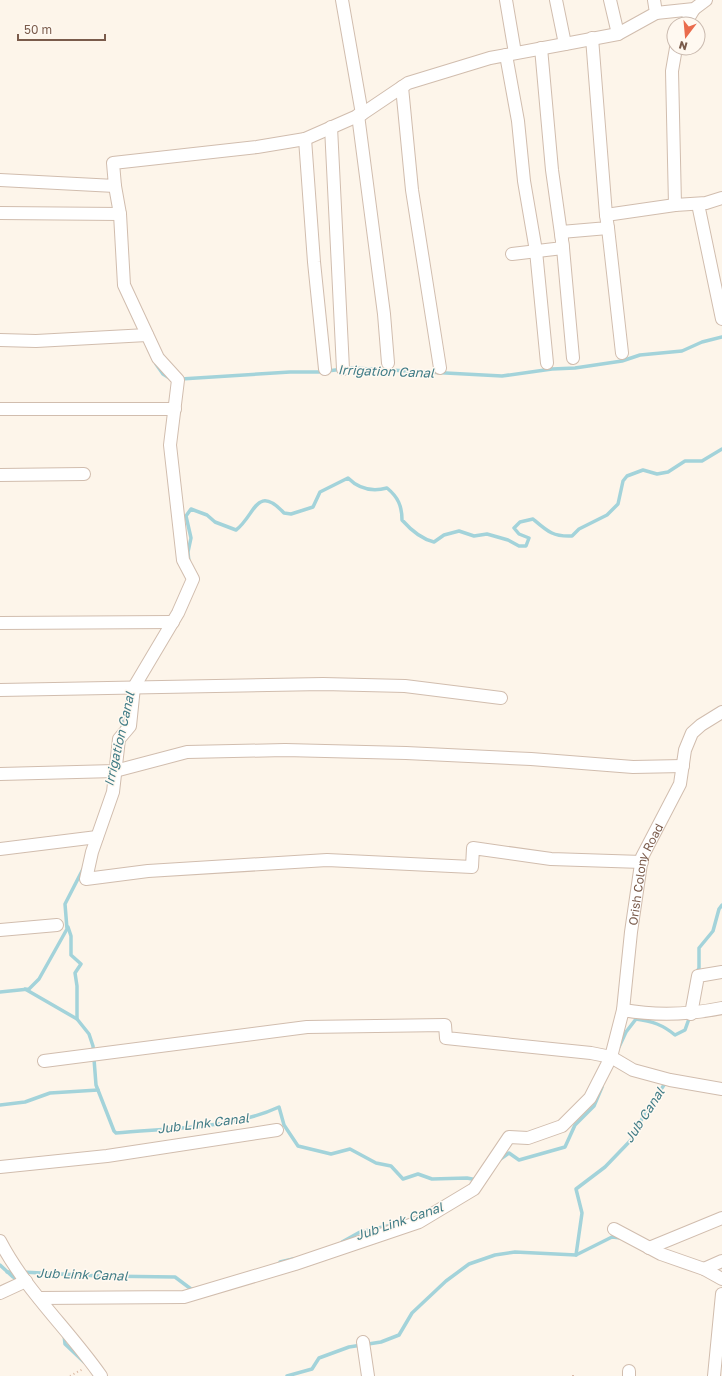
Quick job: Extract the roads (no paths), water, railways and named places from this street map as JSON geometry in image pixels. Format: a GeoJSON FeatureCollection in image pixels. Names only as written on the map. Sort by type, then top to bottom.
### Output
{"type":"FeatureCollection","features":[{"type":"Feature","properties":{"kind":"street"},"geometry":{"type":"LineString","coordinates":[[342,0],[360,114],[382,293],[388,363]]}},
{"type":"Feature","properties":{"kind":"street"},"geometry":{"type":"LineString","coordinates":[[506,0],[510,54],[524,181],[536,251],[547,364]]}},
{"type":"Feature","properties":{"kind":"street"},"geometry":{"type":"LineString","coordinates":[[556,0],[565,44]]}},
{"type":"Feature","properties":{"kind":"street"},"geometry":{"type":"LineString","coordinates":[[610,0],[618,34]]}},
{"type":"Feature","properties":{"kind":"street"},"geometry":{"type":"LineString","coordinates":[[654,0],[656,13]]}},
{"type":"Feature","properties":{"kind":"street"},"geometry":{"type":"LineString","coordinates":[[690,16],[694,9],[706,0]]}},
{"type":"Feature","properties":{"kind":"street"},"geometry":{"type":"LineString","coordinates":[[642,862],[551,858],[473,848],[472,867],[327,860],[148,871],[86,879],[97,838],[113,792],[119,739],[130,726],[134,687],[173,622],[193,578],[183,560],[171,453],[174,409],[178,380],[158,358],[124,285],[120,214],[113,163],[257,147],[305,139],[360,114],[408,83],[510,54],[618,34],[656,13],[694,9]]}},
{"type":"Feature","properties":{"kind":"street"},"geometry":{"type":"LineString","coordinates":[[592,38],[606,215],[622,353]]}},
{"type":"Feature","properties":{"kind":"street"},"geometry":{"type":"LineString","coordinates":[[541,48],[552,170],[563,248]]}},
{"type":"Feature","properties":{"kind":"street"},"geometry":{"type":"LineString","coordinates":[[675,56],[672,72],[675,205]]}},
{"type":"Feature","properties":{"kind":"street"},"geometry":{"type":"LineString","coordinates":[[402,87],[412,190],[440,368]]}},
{"type":"Feature","properties":{"kind":"street"},"geometry":{"type":"LineString","coordinates":[[331,127],[343,369]]}},
{"type":"Feature","properties":{"kind":"street"},"geometry":{"type":"LineString","coordinates":[[305,139],[314,262],[325,369]]}},
{"type":"Feature","properties":{"kind":"street"},"geometry":{"type":"LineString","coordinates":[[0,180],[115,186]]}},
{"type":"Feature","properties":{"kind":"street"},"geometry":{"type":"LineString","coordinates":[[606,215],[675,205],[706,203],[722,198]]}},
{"type":"Feature","properties":{"kind":"street"},"geometry":{"type":"LineString","coordinates":[[698,204],[717,272],[722,319]]}},
{"type":"Feature","properties":{"kind":"street"},"geometry":{"type":"LineString","coordinates":[[0,213],[120,214]]}},
{"type":"Feature","properties":{"kind":"street"},"geometry":{"type":"LineString","coordinates":[[573,358],[561,232],[608,228]]}},
{"type":"Feature","properties":{"kind":"street"},"geometry":{"type":"LineString","coordinates":[[512,254],[563,248]]}},
{"type":"Feature","properties":{"kind":"street"},"geometry":{"type":"LineString","coordinates":[[0,340],[36,341],[147,335]]}},
{"type":"Feature","properties":{"kind":"street"},"geometry":{"type":"LineString","coordinates":[[0,409],[174,409]]}},
{"type":"Feature","properties":{"kind":"street"},"geometry":{"type":"LineString","coordinates":[[0,474],[84,474]]}},
{"type":"Feature","properties":{"kind":"street"},"geometry":{"type":"LineString","coordinates":[[0,623],[173,622]]}},
{"type":"Feature","properties":{"kind":"street"},"geometry":{"type":"LineString","coordinates":[[0,690],[323,684],[405,686],[501,698]]}},
{"type":"Feature","properties":{"kind":"street","name":"Orish Colony Road"},"geometry":{"type":"LineString","coordinates":[[39,1298],[184,1297],[295,1264],[419,1222],[474,1189],[510,1137],[528,1138],[562,1126],[590,1098],[611,1057],[623,1010],[631,932],[642,857],[680,784],[685,750],[692,733],[701,725],[722,712]]}},
{"type":"Feature","properties":{"kind":"street"},"geometry":{"type":"LineString","coordinates":[[0,774],[116,771],[187,752],[285,750],[438,754],[633,767],[683,766]]}},
{"type":"Feature","properties":{"kind":"street"},"geometry":{"type":"LineString","coordinates":[[0,849],[97,838]]}},
{"type":"Feature","properties":{"kind":"street"},"geometry":{"type":"LineString","coordinates":[[0,930],[57,925]]}},
{"type":"Feature","properties":{"kind":"street"},"geometry":{"type":"LineString","coordinates":[[691,1014],[698,976],[722,972]]}},
{"type":"Feature","properties":{"kind":"street"},"geometry":{"type":"LineString","coordinates":[[623,1010],[649,1015],[691,1014],[722,1008]]}},
{"type":"Feature","properties":{"kind":"street"},"geometry":{"type":"LineString","coordinates":[[44,1062],[307,1027],[445,1025],[446,1038],[591,1053],[611,1057],[633,1070],[670,1080],[722,1089]]}},
{"type":"Feature","properties":{"kind":"street"},"geometry":{"type":"LineString","coordinates":[[0,1167],[107,1156],[277,1130]]}},
{"type":"Feature","properties":{"kind":"street"},"geometry":{"type":"LineString","coordinates":[[649,1248],[722,1218]]}},
{"type":"Feature","properties":{"kind":"street"},"geometry":{"type":"LineString","coordinates":[[614,1229],[661,1254],[704,1269],[722,1279]]}},
{"type":"Feature","properties":{"kind":"street"},"geometry":{"type":"LineString","coordinates":[[0,1241],[8,1257],[101,1376]]}},
{"type":"Feature","properties":{"kind":"street"},"geometry":{"type":"LineString","coordinates":[[704,1269],[722,1261]]}},
{"type":"Feature","properties":{"kind":"street"},"geometry":{"type":"LineString","coordinates":[[0,1293],[26,1281]]}},
{"type":"Feature","properties":{"kind":"street"},"geometry":{"type":"LineString","coordinates":[[714,1376],[722,1294]]}},
{"type":"Feature","properties":{"kind":"street"},"geometry":{"type":"LineString","coordinates":[[363,1342],[368,1376]]}},
{"type":"Feature","properties":{"kind":"waterway","name":"Irrigation Canal"},"geometry":{"type":"LineString","coordinates":[[181,379],[290,372],[319,372],[352,368],[502,376],[552,369],[575,368],[622,361],[640,355],[682,351],[702,342],[722,337]]}},
{"type":"Feature","properties":{"kind":"waterway","name":"Irrigation Canal"},"geometry":{"type":"LineString","coordinates":[[156,364],[163,374],[171,379]]}},
{"type":"Feature","properties":{"kind":"waterway","name":"Irrigation Canal"},"geometry":{"type":"LineString","coordinates":[[189,563],[188,552],[191,538],[186,516],[191,509],[207,515],[215,522],[236,530],[257,505],[262,502],[267,501],[275,505],[284,513],[291,514],[313,507],[320,492],[348,478],[352,482],[366,489],[376,490],[387,488],[399,502],[402,520],[416,533],[429,541],[434,542],[444,535],[459,531],[474,536],[487,534],[508,540],[519,546],[526,546],[529,538],[519,534],[514,528],[520,522],[533,519],[542,527],[555,534],[572,536],[579,529],[607,515],[618,504],[623,481],[627,476],[643,470],[657,474],[668,472],[685,461],[702,461],[722,449]]}},
{"type":"Feature","properties":{"kind":"waterway","name":"Irrigation Canal"},"geometry":{"type":"LineString","coordinates":[[122,728],[125,715]]}},
{"type":"Feature","properties":{"kind":"waterway","name":"Irrigation Canal"},"geometry":{"type":"LineString","coordinates":[[0,992],[29,989],[39,979],[67,929],[65,904],[83,869]]}},
{"type":"Feature","properties":{"kind":"waterway","name":"Jub Link Canal"},"geometry":{"type":"LineString","coordinates":[[696,974],[699,968],[699,948],[713,931],[719,909],[722,905]]}},
{"type":"Feature","properties":{"kind":"waterway","name":"Jub Link Canal"},"geometry":{"type":"LineString","coordinates":[[68,927],[71,936],[71,955],[81,964],[75,973],[77,986],[77,1019]]}},
{"type":"Feature","properties":{"kind":"waterway","name":"Jub LInk Canal"},"geometry":{"type":"LineString","coordinates":[[25,989],[77,1019],[89,1034],[93,1046],[96,1085],[116,1133],[220,1124],[241,1120],[279,1107],[284,1125],[298,1146],[331,1154],[350,1149],[376,1163],[391,1166],[403,1179],[418,1174],[432,1179],[467,1178],[477,1180]]}},
{"type":"Feature","properties":{"kind":"waterway","name":"Jub Link Canal"},"geometry":{"type":"LineString","coordinates":[[619,1047],[626,1032],[636,1019],[657,1024],[675,1035],[685,1030],[690,1016]]}},
{"type":"Feature","properties":{"kind":"waterway","name":"Jub Canal"},"geometry":{"type":"LineString","coordinates":[[576,1255],[582,1213],[576,1189],[605,1167],[631,1140],[645,1113],[666,1082]]}},
{"type":"Feature","properties":{"kind":"waterway","name":"Jub Link Canal"},"geometry":{"type":"LineString","coordinates":[[499,1160],[509,1153],[519,1160],[565,1147],[575,1125],[594,1106],[602,1087]]}},
{"type":"Feature","properties":{"kind":"waterway","name":"Jub Link Canal"},"geometry":{"type":"LineString","coordinates":[[0,1105],[25,1102],[50,1093],[98,1090]]}},
{"type":"Feature","properties":{"kind":"waterway","name":"Jub Link Canal"},"geometry":{"type":"LineString","coordinates":[[342,1242],[360,1232],[392,1225]]}},
{"type":"Feature","properties":{"kind":"waterway","name":"Irrigation Canal"},"geometry":{"type":"LineString","coordinates":[[287,1376],[312,1369],[319,1358],[349,1347],[381,1342],[399,1335],[412,1313],[446,1281],[469,1264],[495,1255],[515,1252],[576,1255],[612,1237],[621,1238]]}},
{"type":"Feature","properties":{"kind":"waterway","name":"Jub Link Canal"},"geometry":{"type":"LineString","coordinates":[[280,1262],[293,1259]]}},
{"type":"Feature","properties":{"kind":"waterway","name":"Irrigation Canal"},"geometry":{"type":"LineString","coordinates":[[0,1265],[13,1277],[19,1280]]}},
{"type":"Feature","properties":{"kind":"waterway","name":"Irrigation Canal"},"geometry":{"type":"LineString","coordinates":[[7,1272],[16,1272]]}},
{"type":"Feature","properties":{"kind":"waterway","name":"Jub Link Canal"},"geometry":{"type":"LineString","coordinates":[[22,1272],[100,1276],[175,1277],[191,1289],[195,1289]]}},
{"type":"Feature","properties":{"kind":"waterway","name":"Irrigation Canal"},"geometry":{"type":"LineString","coordinates":[[64,1335],[65,1344],[84,1362]]}}]}
